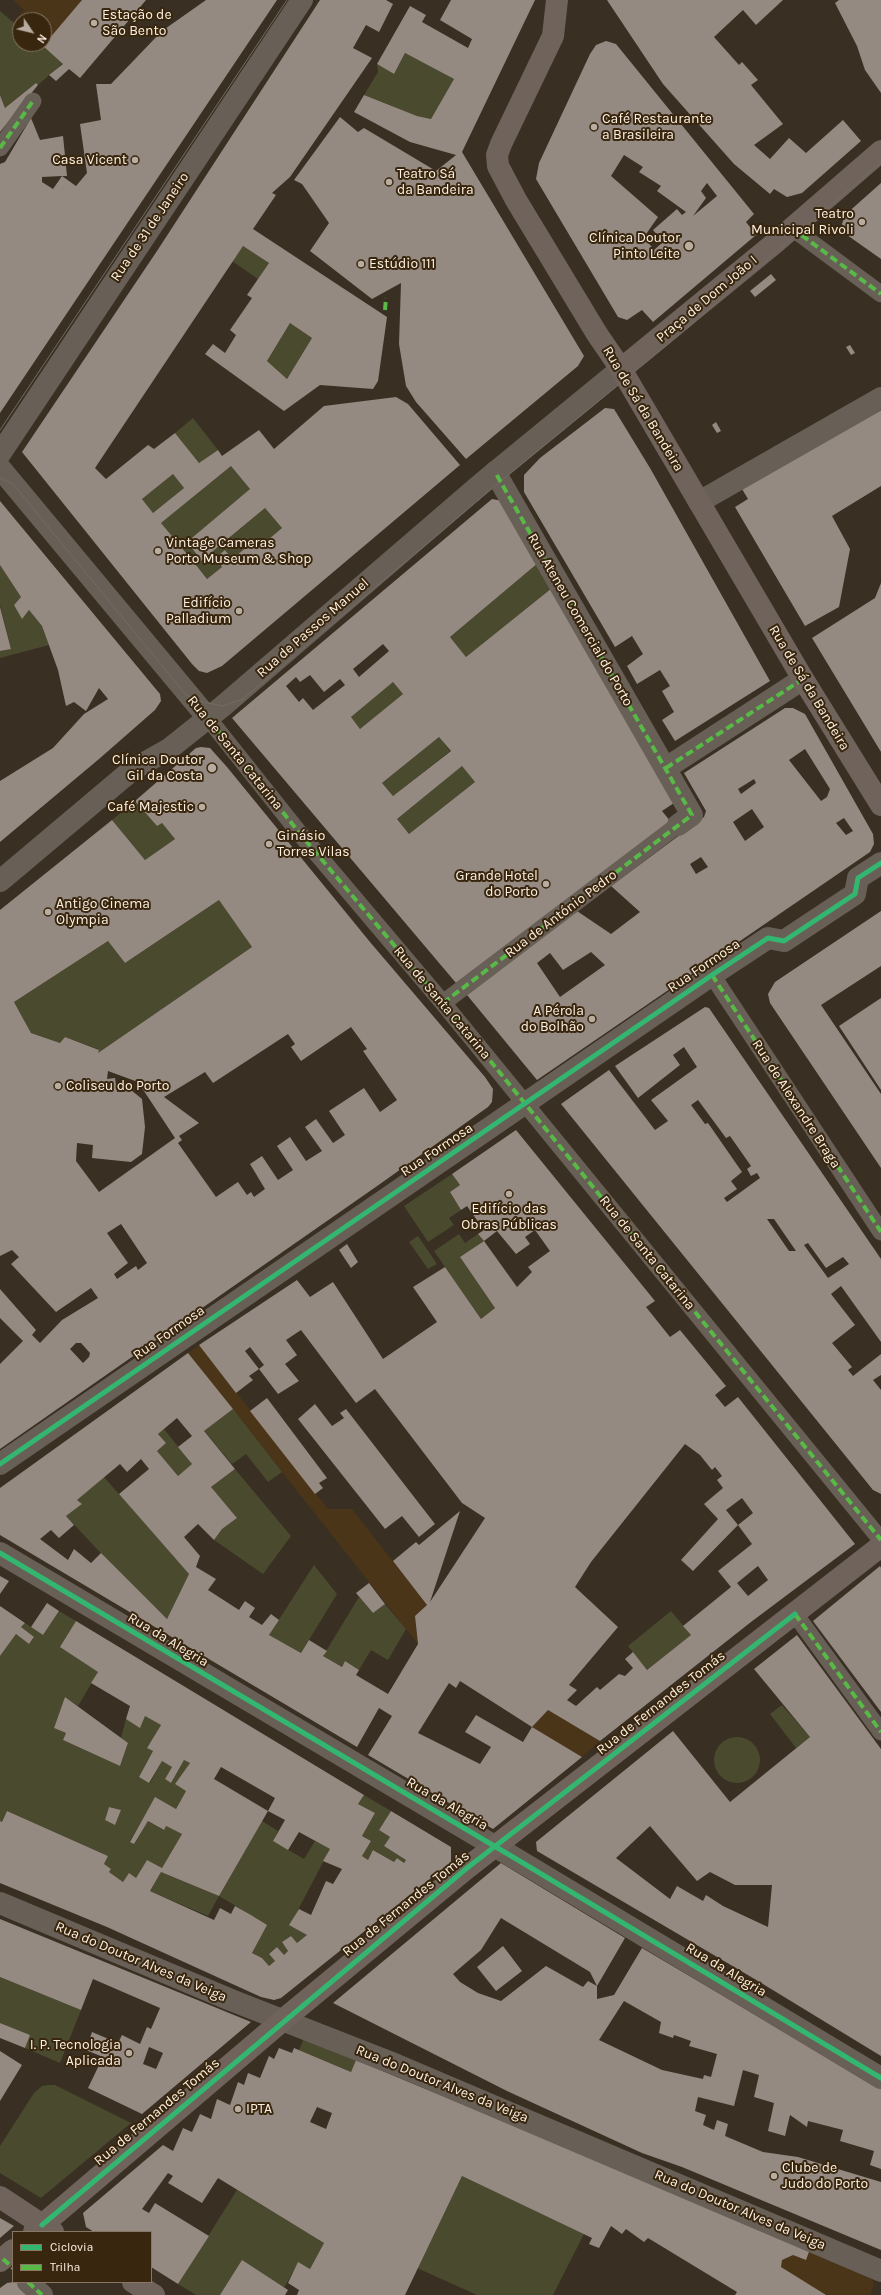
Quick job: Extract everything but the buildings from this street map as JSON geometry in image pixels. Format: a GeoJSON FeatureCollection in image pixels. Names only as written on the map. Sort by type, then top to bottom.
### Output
{"type":"FeatureCollection","features":[{"type":"Feature","properties":{"kind":"main road","name":"Rua de Sá da Bandeira"},"geometry":{"type":"LineString","coordinates":[[557,0],[554,36],[501,144],[497,155],[498,166],[524,213],[621,369],[803,679],[881,805]]}},
{"type":"Feature","properties":{"kind":"main road","name":"Praça de Dom João I"},"geometry":{"type":"LineString","coordinates":[[621,369],[792,228],[881,151]]}},
{"type":"Feature","properties":{"kind":"main road","name":"Rua de Fernandes Tomás"},"geometry":{"type":"LineString","coordinates":[[43,2230],[284,2020],[495,1846],[796,1614],[881,1546]]}},
{"type":"Feature","properties":{"kind":"main road"},"geometry":{"type":"LineString","coordinates":[[0,2197],[43,2230]]}},
{"type":"Feature","properties":{"kind":"main road"},"geometry":{"type":"LineString","coordinates":[[135,2283],[154,2295]]}},
{"type":"Feature","properties":{"kind":"street","name":"Rua de 31 de Janeiro"},"geometry":{"type":"LineString","coordinates":[[0,454],[302,0]]}},
{"type":"Feature","properties":{"kind":"street"},"geometry":{"type":"LineString","coordinates":[[0,148],[33,100]]}},
{"type":"Feature","properties":{"kind":"street"},"geometry":{"type":"LineString","coordinates":[[792,228],[881,294]]}},
{"type":"Feature","properties":{"kind":"street","name":"Rua de Passos Manuel"},"geometry":{"type":"LineString","coordinates":[[0,881],[132,770],[169,749],[208,718],[495,472],[621,369]]}},
{"type":"Feature","properties":{"kind":"street"},"geometry":{"type":"LineString","coordinates":[[699,502],[881,398]]}},
{"type":"Feature","properties":{"kind":"street","name":"Rua de Santa Catarina"},"geometry":{"type":"LineString","coordinates":[[0,468],[208,718],[301,835],[443,1003],[881,1540]]}},
{"type":"Feature","properties":{"kind":"street","name":"Rua Ateneu Comercial do Porto"},"geometry":{"type":"LineString","coordinates":[[495,472],[692,815],[678,825]]}},
{"type":"Feature","properties":{"kind":"street"},"geometry":{"type":"LineString","coordinates":[[666,768],[803,679]]}},
{"type":"Feature","properties":{"kind":"street","name":"Rua de António Pedro"},"geometry":{"type":"LineString","coordinates":[[443,1003],[678,825]]}},
{"type":"Feature","properties":{"kind":"street","name":"Rua Formosa"},"geometry":{"type":"LineString","coordinates":[[0,1464],[712,975],[768,938],[784,941],[855,894],[858,878],[881,863]]}},
{"type":"Feature","properties":{"kind":"street","name":"Rua de Alexandre Braga"},"geometry":{"type":"LineString","coordinates":[[712,975],[881,1232]]}},
{"type":"Feature","properties":{"kind":"street","name":"Rua da Alegria"},"geometry":{"type":"LineString","coordinates":[[0,1553],[495,1846],[881,2078]]}},
{"type":"Feature","properties":{"kind":"street"},"geometry":{"type":"LineString","coordinates":[[796,1614],[881,1732]]}},
{"type":"Feature","properties":{"kind":"street","name":"Rua do Doutor Alves da Veiga"},"geometry":{"type":"LineString","coordinates":[[0,1903],[559,2132],[881,2271]]}},
{"type":"Feature","properties":{"kind":"street"},"geometry":{"type":"LineString","coordinates":[[29,2283],[42,2295]]}},
{"type":"Feature","properties":{"kind":"shaded area","name":"Estação de São Bento"},"geometry":{"type":"Polygon","coordinates":[[[13,0],[146,0],[80,78],[49,52],[52,52],[52,12],[22,12],[24,10],[13,0]]]}},
{"type":"Feature","properties":{"kind":"shaded area"},"geometry":{"type":"Polygon","coordinates":[[[199,1345],[328,1509],[352,1509],[427,1605],[415,1616],[418,1644],[188,1353],[199,1345]]]}},
{"type":"Feature","properties":{"kind":"shaded area"},"geometry":{"type":"Polygon","coordinates":[[[548,1710],[600,1741],[582,1757],[532,1727],[548,1710]]]}},
{"type":"Feature","properties":{"kind":"shaded area"},"geometry":{"type":"Polygon","coordinates":[[[725,2214],[872,2279],[874,2285],[870,2295],[742,2295],[725,2214]]]}},
{"type":"Feature","properties":{"kind":"green space"},"geometry":{"type":"Polygon","coordinates":[[[0,11],[12,21],[12,52],[50,52],[63,63],[38,85],[36,83],[5,108],[0,94],[0,11]]]}},
{"type":"Feature","properties":{"kind":"green space"},"geometry":{"type":"Polygon","coordinates":[[[405,53],[454,79],[431,119],[417,116],[364,95],[378,72],[377,64],[394,74],[405,53]]]}},
{"type":"Feature","properties":{"kind":"green space"},"geometry":{"type":"Polygon","coordinates":[[[243,246],[269,263],[258,279],[232,261],[243,246]]]}},
{"type":"Feature","properties":{"kind":"green space"},"geometry":{"type":"Polygon","coordinates":[[[290,323],[312,338],[287,379],[267,361],[290,323]]]}},
{"type":"Feature","properties":{"kind":"green space"},"geometry":{"type":"Polygon","coordinates":[[[193,418],[218,450],[199,463],[175,433],[193,418]]]}},
{"type":"Feature","properties":{"kind":"green space"},"geometry":{"type":"Polygon","coordinates":[[[231,466],[250,489],[187,542],[198,556],[192,560],[161,523],[231,466]]]}},
{"type":"Feature","properties":{"kind":"green space"},"geometry":{"type":"Polygon","coordinates":[[[173,474],[184,488],[153,513],[142,499],[173,474]]]}},
{"type":"Feature","properties":{"kind":"green space"},"geometry":{"type":"Polygon","coordinates":[[[265,508],[282,528],[263,544],[258,538],[232,559],[225,550],[215,558],[222,567],[207,579],[196,565],[265,508]]]}},
{"type":"Feature","properties":{"kind":"green space"},"geometry":{"type":"Polygon","coordinates":[[[538,563],[552,588],[466,657],[450,637],[538,563]]]}},
{"type":"Feature","properties":{"kind":"green space"},"geometry":{"type":"Polygon","coordinates":[[[0,565],[21,597],[14,605],[22,618],[29,610],[42,626],[49,645],[0,658],[0,651],[11,648],[0,605],[0,565]]]}},
{"type":"Feature","properties":{"kind":"green space"},"geometry":{"type":"Polygon","coordinates":[[[393,682],[403,694],[360,729],[351,717],[393,682]]]}},
{"type":"Feature","properties":{"kind":"green space"},"geometry":{"type":"Polygon","coordinates":[[[439,737],[450,751],[393,796],[382,783],[439,737]]]}},
{"type":"Feature","properties":{"kind":"green space"},"geometry":{"type":"Polygon","coordinates":[[[462,766],[475,782],[409,834],[397,819],[462,766]]]}},
{"type":"Feature","properties":{"kind":"green space"},"geometry":{"type":"Polygon","coordinates":[[[135,801],[157,826],[162,823],[175,839],[145,860],[112,820],[135,801]]]}},
{"type":"Feature","properties":{"kind":"green space"},"geometry":{"type":"Polygon","coordinates":[[[219,900],[252,947],[98,1053],[98,1049],[65,1037],[60,1043],[31,1033],[14,1002],[108,941],[125,963],[219,900]]]}},
{"type":"Feature","properties":{"kind":"green space"},"geometry":{"type":"Polygon","coordinates":[[[452,1174],[460,1185],[450,1192],[461,1210],[449,1218],[454,1225],[428,1242],[404,1206],[452,1174]]]}},
{"type":"Feature","properties":{"kind":"green space"},"geometry":{"type":"Polygon","coordinates":[[[459,1234],[465,1243],[478,1234],[484,1241],[460,1257],[495,1308],[481,1319],[434,1251],[459,1234]]]}},
{"type":"Feature","properties":{"kind":"green space"},"geometry":{"type":"Polygon","coordinates":[[[418,1236],[437,1264],[428,1269],[409,1242],[418,1236]]]}},
{"type":"Feature","properties":{"kind":"green space"},"geometry":{"type":"Polygon","coordinates":[[[233,1409],[282,1472],[268,1482],[246,1454],[232,1464],[204,1431],[233,1409]]]}},
{"type":"Feature","properties":{"kind":"green space"},"geometry":{"type":"Polygon","coordinates":[[[164,1429],[192,1464],[178,1476],[157,1451],[166,1443],[158,1434],[164,1429]]]}},
{"type":"Feature","properties":{"kind":"green space"},"geometry":{"type":"Polygon","coordinates":[[[235,1469],[291,1536],[263,1574],[214,1540],[222,1529],[237,1518],[211,1487],[235,1469]]]}},
{"type":"Feature","properties":{"kind":"green space"},"geometry":{"type":"Polygon","coordinates":[[[104,1477],[189,1574],[167,1619],[126,1580],[66,1516],[81,1505],[77,1500],[104,1477]]]}},
{"type":"Feature","properties":{"kind":"green space"},"geometry":{"type":"Polygon","coordinates":[[[314,1565],[337,1594],[301,1653],[269,1635],[314,1565]]]}},
{"type":"Feature","properties":{"kind":"green space"},"geometry":{"type":"Polygon","coordinates":[[[359,1597],[373,1613],[385,1604],[406,1629],[388,1660],[371,1650],[359,1670],[345,1661],[342,1667],[323,1656],[359,1597]]]}},
{"type":"Feature","properties":{"kind":"green space"},"geometry":{"type":"Polygon","coordinates":[[[59,1611],[76,1621],[61,1647],[98,1672],[78,1706],[65,1697],[54,1728],[66,1733],[63,1740],[120,1766],[128,1744],[121,1738],[126,1719],[145,1716],[161,1725],[147,1748],[153,1751],[139,1777],[150,1783],[162,1761],[172,1767],[165,1779],[171,1783],[184,1760],[190,1763],[175,1784],[186,1791],[176,1809],[155,1798],[130,1841],[134,1844],[148,1821],[163,1830],[166,1826],[182,1834],[162,1868],[147,1860],[136,1878],[129,1874],[123,1882],[109,1872],[111,1869],[104,1864],[108,1856],[7,1811],[2,1822],[0,1821],[0,1656],[16,1634],[29,1644],[34,1638],[21,1627],[25,1623],[43,1635],[59,1611]],[[109,1807],[105,1820],[115,1824],[121,1810],[109,1807]]]}},
{"type":"Feature","properties":{"kind":"green space"},"geometry":{"type":"Polygon","coordinates":[[[671,1611],[691,1635],[647,1670],[628,1646],[671,1611]]]}},
{"type":"Feature","properties":{"kind":"green space"},"geometry":{"type":"Polygon","coordinates":[[[782,1705],[810,1737],[796,1748],[770,1714],[782,1705]]]}},
{"type":"Feature","properties":{"kind":"green space"},"geometry":{"type":"Polygon","coordinates":[[[737,1737],[750,1741],[756,1747],[760,1760],[756,1773],[750,1779],[737,1783],[724,1779],[718,1773],[714,1760],[718,1747],[724,1741],[737,1737]]]}},
{"type":"Feature","properties":{"kind":"green space"},"geometry":{"type":"Polygon","coordinates":[[[364,1795],[391,1811],[379,1830],[390,1837],[384,1846],[406,1860],[404,1863],[397,1858],[394,1862],[374,1850],[368,1860],[362,1856],[371,1841],[362,1836],[375,1813],[358,1804],[364,1795]]]}},
{"type":"Feature","properties":{"kind":"green space"},"geometry":{"type":"Polygon","coordinates":[[[262,1821],[278,1831],[273,1841],[304,1859],[315,1841],[330,1849],[290,1925],[307,1935],[297,1943],[291,1936],[282,1942],[288,1951],[284,1955],[277,1947],[269,1954],[275,1961],[269,1966],[262,1958],[252,1953],[266,1925],[219,1896],[262,1821]]]}},
{"type":"Feature","properties":{"kind":"green space"},"geometry":{"type":"Polygon","coordinates":[[[161,1872],[219,1896],[208,1916],[150,1891],[161,1872]]]}},
{"type":"Feature","properties":{"kind":"green space"},"geometry":{"type":"Polygon","coordinates":[[[0,1977],[81,2010],[60,2063],[25,2048],[29,2035],[0,2023],[0,1977]]]}},
{"type":"Feature","properties":{"kind":"green space"},"geometry":{"type":"Polygon","coordinates":[[[304,2038],[356,2060],[351,2072],[299,2050],[304,2038]]]}},
{"type":"Feature","properties":{"kind":"green space"},"geometry":{"type":"Polygon","coordinates":[[[55,2085],[131,2123],[41,2198],[0,2173],[0,2146],[34,2093],[42,2086],[55,2085]]]}},
{"type":"Feature","properties":{"kind":"green space"},"geometry":{"type":"Polygon","coordinates":[[[462,2176],[584,2234],[553,2295],[477,2295],[417,2268],[462,2176]]]}},
{"type":"Feature","properties":{"kind":"green space"},"geometry":{"type":"Polygon","coordinates":[[[237,2190],[324,2243],[310,2269],[298,2263],[284,2288],[220,2295],[196,2295],[178,2284],[237,2190]]]}},
{"type":"Feature","properties":{"kind":"tram line"},"geometry":{"type":"LineString","coordinates":[[0,430],[287,0]]}},
{"type":"Feature","properties":{"kind":"tram line"},"geometry":{"type":"LineString","coordinates":[[0,478],[13,484],[186,695],[203,702],[223,706],[243,699],[501,481],[672,341],[881,162]]}},
{"type":"Feature","properties":{"kind":"marked path"},"geometry":{"type":"LineString","coordinates":[[0,148],[33,101]]}},
{"type":"Feature","properties":{"kind":"marked path"},"geometry":{"type":"LineString","coordinates":[[792,228],[881,294]]}},
{"type":"Feature","properties":{"kind":"marked path"},"geometry":{"type":"LineString","coordinates":[[385,310],[386,298]]}},
{"type":"Feature","properties":{"kind":"marked path"},"geometry":{"type":"LineString","coordinates":[[443,1003],[692,815],[495,472]]}},
{"type":"Feature","properties":{"kind":"marked path"},"geometry":{"type":"LineString","coordinates":[[666,768],[803,679]]}},
{"type":"Feature","properties":{"kind":"marked path"},"geometry":{"type":"LineString","coordinates":[[208,718],[301,835],[443,1003],[881,1540]]}},
{"type":"Feature","properties":{"kind":"marked path"},"geometry":{"type":"LineString","coordinates":[[712,975],[881,1232]]}},
{"type":"Feature","properties":{"kind":"marked path"},"geometry":{"type":"LineString","coordinates":[[795,1614],[881,1732]]}},
{"type":"Feature","properties":{"kind":"marked path"},"geometry":{"type":"LineString","coordinates":[[3,2259],[12,2267]]}},
{"type":"Feature","properties":{"kind":"marked path"},"geometry":{"type":"LineString","coordinates":[[29,2283],[42,2295]]}},
{"type":"Feature","properties":{"kind":"cycle path"},"geometry":{"type":"LineString","coordinates":[[0,1464],[712,975],[768,938],[784,941],[855,894],[858,878],[881,863]]}},
{"type":"Feature","properties":{"kind":"cycle path"},"geometry":{"type":"LineString","coordinates":[[0,1553],[523,1863],[881,2078]]}},
{"type":"Feature","properties":{"kind":"cycle path"},"geometry":{"type":"LineString","coordinates":[[42,2225],[467,1868],[795,1614]]}},
{"type":"Feature","properties":{"kind":"place","name":"Estação de São Bento"},"geometry":{"type":"Point","coordinates":[94,23]}},
{"type":"Feature","properties":{"kind":"place","name":"Café Restaurante a Brasileira"},"geometry":{"type":"Point","coordinates":[594,127]}},
{"type":"Feature","properties":{"kind":"place","name":"Casa Vicent"},"geometry":{"type":"Point","coordinates":[135,160]}},
{"type":"Feature","properties":{"kind":"place","name":"Teatro Sá da Bandeira"},"geometry":{"type":"Point","coordinates":[389,182]}},
{"type":"Feature","properties":{"kind":"place","name":"Teatro Municipal Rivoli"},"geometry":{"type":"Point","coordinates":[862,222]}},
{"type":"Feature","properties":{"kind":"place","name":"Clínica Doutor Pinto Leite"},"geometry":{"type":"Point","coordinates":[689,246]}},
{"type":"Feature","properties":{"kind":"place","name":"Estúdio 111"},"geometry":{"type":"Point","coordinates":[361,264]}},
{"type":"Feature","properties":{"kind":"place","name":"Vintage Cameras Porto Museum & Shop"},"geometry":{"type":"Point","coordinates":[158,551]}},
{"type":"Feature","properties":{"kind":"place","name":"Edifício Palladium"},"geometry":{"type":"Point","coordinates":[239,611]}},
{"type":"Feature","properties":{"kind":"place","name":"Clínica Doutor Gil da Costa"},"geometry":{"type":"Point","coordinates":[212,768]}},
{"type":"Feature","properties":{"kind":"place","name":"Café Majestic"},"geometry":{"type":"Point","coordinates":[202,807]}},
{"type":"Feature","properties":{"kind":"place","name":"Ginásio Torres Vilas"},"geometry":{"type":"Point","coordinates":[269,844]}},
{"type":"Feature","properties":{"kind":"place","name":"Grande Hotel do Porto"},"geometry":{"type":"Point","coordinates":[546,884]}},
{"type":"Feature","properties":{"kind":"place","name":"Antigo Cinema Olympia"},"geometry":{"type":"Point","coordinates":[48,912]}},
{"type":"Feature","properties":{"kind":"place","name":"A Pérola do Bolhão"},"geometry":{"type":"Point","coordinates":[592,1019]}},
{"type":"Feature","properties":{"kind":"place","name":"Coliseu do Porto"},"geometry":{"type":"Point","coordinates":[58,1086]}},
{"type":"Feature","properties":{"kind":"place","name":"Edifício das Obras Públicas"},"geometry":{"type":"Point","coordinates":[509,1194]}},
{"type":"Feature","properties":{"kind":"place","name":"I. P. Tecnologia Aplicada"},"geometry":{"type":"Point","coordinates":[129,2053]}},
{"type":"Feature","properties":{"kind":"place","name":"IPTA"},"geometry":{"type":"Point","coordinates":[238,2109]}},
{"type":"Feature","properties":{"kind":"place","name":"Clube de Judo do Porto"},"geometry":{"type":"Point","coordinates":[774,2176]}}]}
